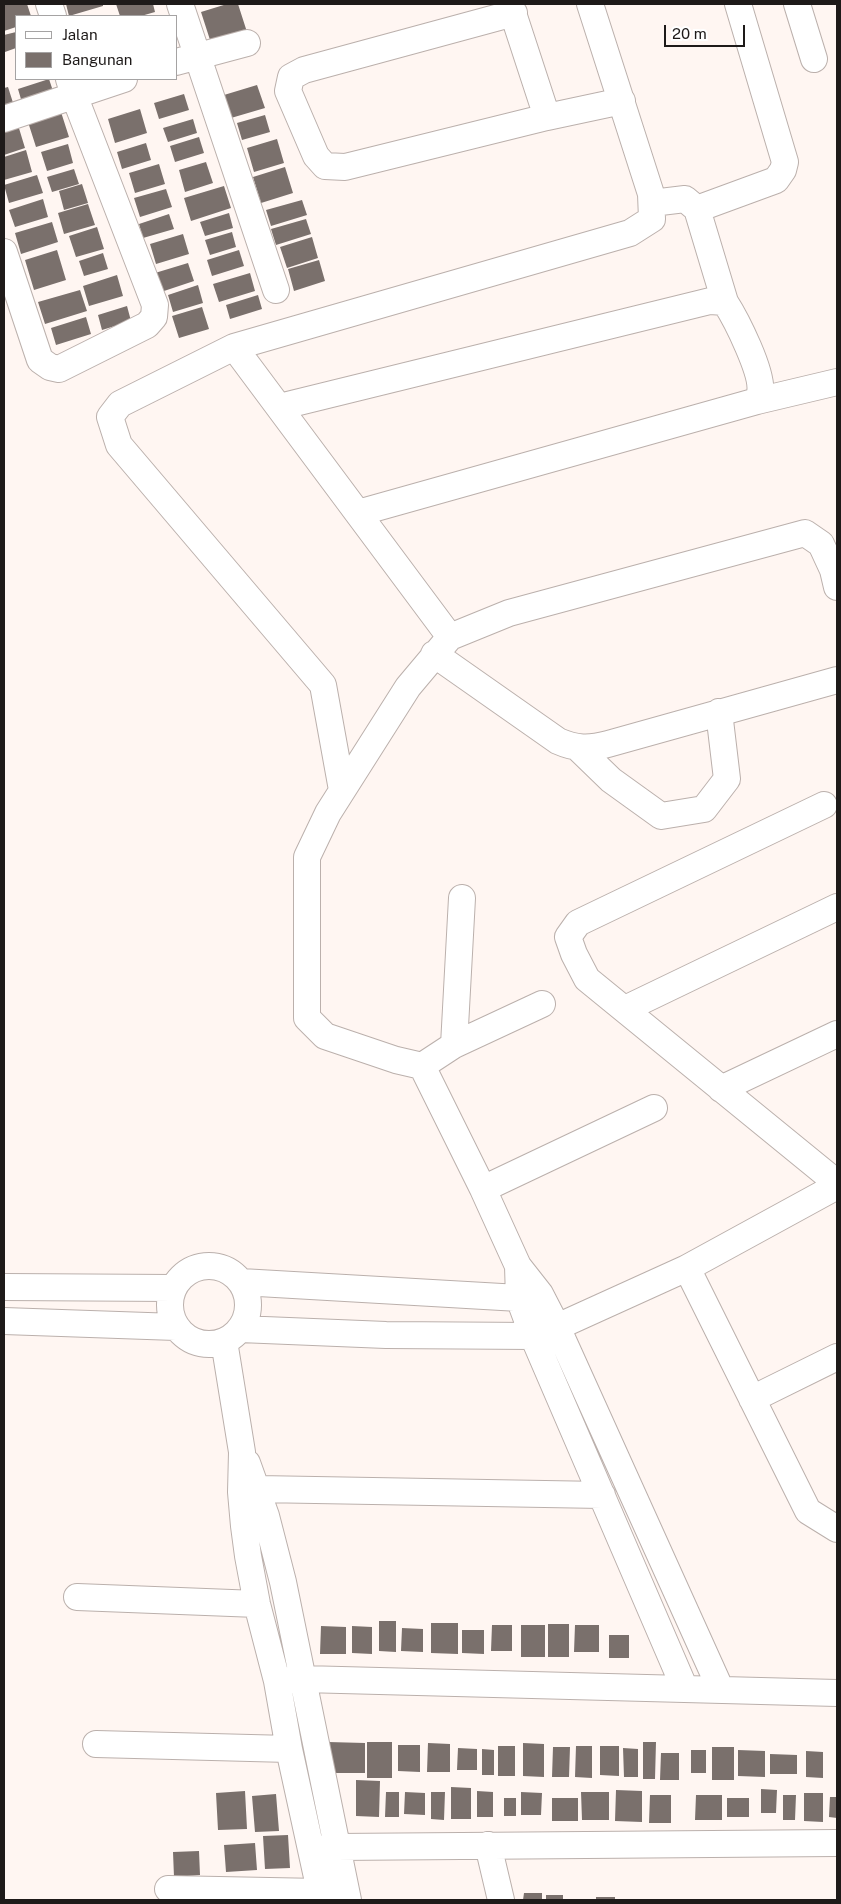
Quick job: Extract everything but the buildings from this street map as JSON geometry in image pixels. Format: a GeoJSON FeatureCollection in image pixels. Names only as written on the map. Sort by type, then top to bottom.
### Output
{"type":"FeatureCollection","features":[{"type":"Feature","properties":{"kind":"street"},"geometry":{"type":"LineString","coordinates":[[180,4],[187,59],[276,290]]}},
{"type":"Feature","properties":{"kind":"street"},"geometry":{"type":"LineString","coordinates":[[342,790],[323,685],[119,445],[110,417],[120,404],[234,347],[630,233],[652,219],[652,194],[590,4]]}},
{"type":"Feature","properties":{"kind":"street"},"geometry":{"type":"LineString","coordinates":[[697,209],[776,180],[786,162],[738,4]]}},
{"type":"Feature","properties":{"kind":"street"},"geometry":{"type":"LineString","coordinates":[[797,4],[814,59]]}},
{"type":"Feature","properties":{"kind":"street"},"geometry":{"type":"LineString","coordinates":[[547,118],[512,8],[304,70],[291,77],[288,91],[316,156],[325,166],[344,167],[622,101]]}},
{"type":"Feature","properties":{"kind":"street"},"geometry":{"type":"LineString","coordinates":[[187,59],[247,43]]}},
{"type":"Feature","properties":{"kind":"street"},"geometry":{"type":"LineString","coordinates":[[4,120],[72,87],[118,80]]}},
{"type":"Feature","properties":{"kind":"street"},"geometry":{"type":"LineString","coordinates":[[4,252],[10,288],[40,360],[50,367],[60,368],[147,325],[154,317],[154,305],[72,87]]}},
{"type":"Feature","properties":{"kind":"street"},"geometry":{"type":"LineString","coordinates":[[652,204],[684,200],[697,209],[725,302],[734,315],[758,374],[761,393],[757,401]]}},
{"type":"Feature","properties":{"kind":"street"},"geometry":{"type":"LineString","coordinates":[[278,407],[710,302],[725,302]]}},
{"type":"Feature","properties":{"kind":"street"},"geometry":{"type":"LineString","coordinates":[[234,347],[358,513],[442,645],[558,742],[578,748],[591,748],[837,680]]}},
{"type":"Feature","properties":{"kind":"street"},"geometry":{"type":"LineString","coordinates":[[358,513],[757,401],[837,382]]}},
{"type":"Feature","properties":{"kind":"street"},"geometry":{"type":"LineString","coordinates":[[542,1004],[454,1044],[422,1066],[396,1060],[325,1036],[307,1018],[307,857],[324,821],[342,790],[408,687],[442,645],[508,613],[805,533],[821,544],[833,570],[837,587]]}},
{"type":"Feature","properties":{"kind":"street"},"geometry":{"type":"LineString","coordinates":[[578,748],[611,780],[661,816],[704,809],[727,779],[719,712]]}},
{"type":"Feature","properties":{"kind":"street"},"geometry":{"type":"LineString","coordinates":[[168,1888],[321,1896],[324,1848],[303,1679],[283,1582],[249,1491],[242,1452],[232,1335],[247,1314],[247,1298],[241,1282],[232,1272],[219,1266],[206,1265],[192,1269],[181,1276],[173,1288],[170,1300],[170,1314],[176,1327],[185,1336],[197,1343],[211,1344],[232,1335],[533,1336],[557,1328],[687,1268],[837,1185],[588,979],[574,954],[568,937],[578,923],[824,805]]}},
{"type":"Feature","properties":{"kind":"street"},"geometry":{"type":"LineString","coordinates":[[454,1044],[462,898]]}},
{"type":"Feature","properties":{"kind":"street"},"geometry":{"type":"LineString","coordinates":[[625,1009],[837,907]]}},
{"type":"Feature","properties":{"kind":"street"},"geometry":{"type":"LineString","coordinates":[[721,1088],[837,1034]]}},
{"type":"Feature","properties":{"kind":"street"},"geometry":{"type":"LineString","coordinates":[[422,1066],[483,1189],[518,1266],[530,1296],[533,1336],[685,1689]]}},
{"type":"Feature","properties":{"kind":"street"},"geometry":{"type":"LineString","coordinates":[[483,1189],[654,1108]]}},
{"type":"Feature","properties":{"kind":"street"},"geometry":{"type":"LineString","coordinates":[[687,1268],[808,1511],[836,1528]]}},
{"type":"Feature","properties":{"kind":"street"},"geometry":{"type":"LineString","coordinates":[[241,1282],[467,1295],[530,1296],[557,1328],[721,1690]]}},
{"type":"Feature","properties":{"kind":"street"},"geometry":{"type":"LineString","coordinates":[[4,1287],[173,1288]]}},
{"type":"Feature","properties":{"kind":"street"},"geometry":{"type":"LineString","coordinates":[[467,1295],[471,1335]]}},
{"type":"Feature","properties":{"kind":"street"},"geometry":{"type":"LineString","coordinates":[[4,1321],[176,1327]]}},
{"type":"Feature","properties":{"kind":"street"},"geometry":{"type":"LineString","coordinates":[[752,1399],[837,1356]]}},
{"type":"Feature","properties":{"kind":"street"},"geometry":{"type":"LineString","coordinates":[[249,1491],[602,1495]]}},
{"type":"Feature","properties":{"kind":"street"},"geometry":{"type":"LineString","coordinates":[[249,1491],[244,1526],[257,1604],[277,1681],[289,1749],[324,1848],[348,1900]]}},
{"type":"Feature","properties":{"kind":"street"},"geometry":{"type":"LineString","coordinates":[[77,1597],[257,1604]]}},
{"type":"Feature","properties":{"kind":"street"},"geometry":{"type":"LineString","coordinates":[[277,1681],[303,1679],[837,1693]]}},
{"type":"Feature","properties":{"kind":"street"},"geometry":{"type":"LineString","coordinates":[[96,1744],[289,1749]]}},
{"type":"Feature","properties":{"kind":"street"},"geometry":{"type":"LineString","coordinates":[[324,1848],[837,1843]]}},
{"type":"Feature","properties":{"kind":"street"},"geometry":{"type":"LineString","coordinates":[[488,1845],[501,1900]]}}]}
